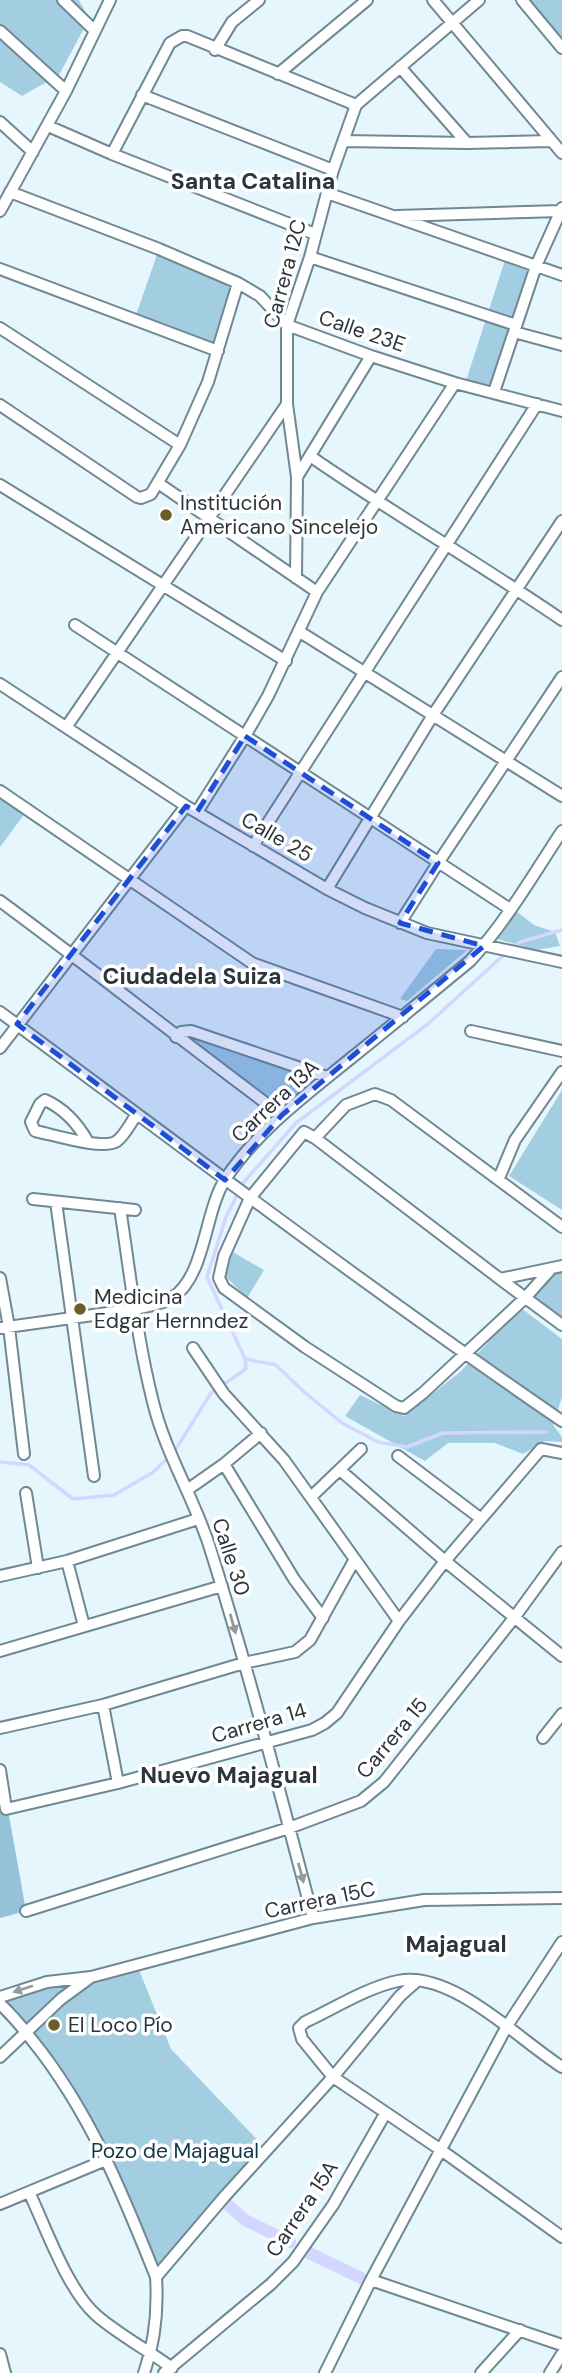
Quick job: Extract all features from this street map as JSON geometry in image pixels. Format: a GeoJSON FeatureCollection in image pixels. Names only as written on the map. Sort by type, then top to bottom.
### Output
{"type":"FeatureCollection","features":[{"type":"Feature","properties":{"kind":"street"},"geometry":{"type":"LineString","coordinates":[[62,0],[95,31]]}},
{"type":"Feature","properties":{"kind":"street"},"geometry":{"type":"LineString","coordinates":[[1,207],[48,126],[110,0]]}},
{"type":"Feature","properties":{"kind":"street"},"geometry":{"type":"LineString","coordinates":[[215,50],[232,22],[259,0]]}},
{"type":"Feature","properties":{"kind":"street"},"geometry":{"type":"LineString","coordinates":[[278,74],[367,0]]}},
{"type":"Feature","properties":{"kind":"street"},"geometry":{"type":"LineString","coordinates":[[433,0],[562,153]]}},
{"type":"Feature","properties":{"kind":"street"},"geometry":{"type":"LineString","coordinates":[[111,154],[170,43],[176,38],[187,36],[215,50],[356,105],[479,0]]}},
{"type":"Feature","properties":{"kind":"street"},"geometry":{"type":"LineString","coordinates":[[522,0],[562,48]]}},
{"type":"Feature","properties":{"kind":"street"},"geometry":{"type":"LineString","coordinates":[[0,31],[66,91]]}},
{"type":"Feature","properties":{"kind":"street"},"geometry":{"type":"LineString","coordinates":[[401,67],[467,144]]}},
{"type":"Feature","properties":{"kind":"street"},"geometry":{"type":"LineString","coordinates":[[142,95],[333,170]]}},
{"type":"Feature","properties":{"kind":"street","name":"Carrera 12C"},"geometry":{"type":"LineString","coordinates":[[296,578],[297,477],[287,404],[286,325],[310,257],[333,170],[356,105]]}},
{"type":"Feature","properties":{"kind":"street"},"geometry":{"type":"LineString","coordinates":[[0,122],[33,152]]}},
{"type":"Feature","properties":{"kind":"street"},"geometry":{"type":"LineString","coordinates":[[48,126],[111,154],[315,234]]}},
{"type":"Feature","properties":{"kind":"street"},"geometry":{"type":"LineString","coordinates":[[345,141],[467,144],[551,141]]}},
{"type":"Feature","properties":{"kind":"street","name":"Calle 23E"},"geometry":{"type":"LineString","coordinates":[[9,192],[159,249],[238,283],[260,296],[286,325],[455,383],[562,411]]}},
{"type":"Feature","properties":{"kind":"street"},"geometry":{"type":"LineString","coordinates":[[327,193],[562,275]]}},
{"type":"Feature","properties":{"kind":"street"},"geometry":{"type":"LineString","coordinates":[[391,216],[561,209],[537,266],[494,392]]}},
{"type":"Feature","properties":{"kind":"street"},"geometry":{"type":"LineString","coordinates":[[310,257],[562,345]]}},
{"type":"Feature","properties":{"kind":"street"},"geometry":{"type":"LineString","coordinates":[[0,269],[218,351]]}},
{"type":"Feature","properties":{"kind":"street"},"geometry":{"type":"LineString","coordinates":[[0,405],[137,497],[151,494],[180,444],[208,383],[238,283]]}},
{"type":"Feature","properties":{"kind":"street"},"geometry":{"type":"LineString","coordinates":[[0,328],[180,444]]}},
{"type":"Feature","properties":{"kind":"street"},"geometry":{"type":"LineString","coordinates":[[297,477],[371,356]]}},
{"type":"Feature","properties":{"kind":"street"},"geometry":{"type":"LineString","coordinates":[[197,812],[245,736],[286,661],[317,592],[455,383]]}},
{"type":"Feature","properties":{"kind":"street"},"geometry":{"type":"LineString","coordinates":[[67,726],[287,404]]}},
{"type":"Feature","properties":{"kind":"street"},"geometry":{"type":"LineString","coordinates":[[253,846],[537,404]]}},
{"type":"Feature","properties":{"kind":"street"},"geometry":{"type":"LineString","coordinates":[[310,456],[376,502],[448,545],[562,620]]}},
{"type":"Feature","properties":{"kind":"street"},"geometry":{"type":"LineString","coordinates":[[158,483],[317,592]]}},
{"type":"Feature","properties":{"kind":"street"},"geometry":{"type":"LineString","coordinates":[[0,485],[286,661]]}},
{"type":"Feature","properties":{"kind":"street"},"geometry":{"type":"LineString","coordinates":[[327,889],[433,715],[562,522]]}},
{"type":"Feature","properties":{"kind":"street"},"geometry":{"type":"LineString","coordinates":[[75,625],[510,909]]}},
{"type":"Feature","properties":{"kind":"street"},"geometry":{"type":"LineString","coordinates":[[300,632],[562,796]]}},
{"type":"Feature","properties":{"kind":"street"},"geometry":{"type":"LineString","coordinates":[[400,923],[562,677]]}},
{"type":"Feature","properties":{"kind":"street","name":"Calle 25"},"geometry":{"type":"LineString","coordinates":[[0,684],[186,806],[327,889],[427,933],[562,962]]}},
{"type":"Feature","properties":{"kind":"street"},"geometry":{"type":"LineString","coordinates":[[0,790],[252,963],[403,1017]]}},
{"type":"Feature","properties":{"kind":"street"},"geometry":{"type":"LineString","coordinates":[[0,1048],[186,806]]}},
{"type":"Feature","properties":{"kind":"street","name":"Carrera 13A"},"geometry":{"type":"LineString","coordinates":[[4,1327],[136,1309],[173,1297],[187,1283],[195,1267],[212,1209],[246,1152],[282,1115],[470,961],[484,946],[562,831]]}},
{"type":"Feature","properties":{"kind":"street"},"geometry":{"type":"LineString","coordinates":[[0,901],[72,953],[176,1037],[282,1115]]}},
{"type":"Feature","properties":{"kind":"street"},"geometry":{"type":"LineString","coordinates":[[0,1012],[246,1196],[464,1354],[562,1421]]}},
{"type":"Feature","properties":{"kind":"street"},"geometry":{"type":"LineString","coordinates":[[176,1037],[181,1032],[191,1031],[327,1077]]}},
{"type":"Feature","properties":{"kind":"street"},"geometry":{"type":"LineString","coordinates":[[471,1031],[562,1051]]}},
{"type":"Feature","properties":{"kind":"street"},"geometry":{"type":"LineString","coordinates":[[499,1178],[515,1140],[562,1072]]}},
{"type":"Feature","properties":{"kind":"street"},"geometry":{"type":"LineString","coordinates":[[315,1138],[346,1105],[375,1094],[391,1100],[562,1227]]}},
{"type":"Feature","properties":{"kind":"street"},"geometry":{"type":"LineString","coordinates":[[88,1142],[73,1120],[50,1102],[45,1100],[40,1104],[31,1122],[35,1131],[88,1142],[112,1143],[118,1140],[137,1114]]}},
{"type":"Feature","properties":{"kind":"street"},"geometry":{"type":"LineString","coordinates":[[556,1268],[525,1298],[410,1405],[401,1408],[285,1332],[220,1283],[219,1278],[223,1256],[246,1196],[304,1132],[315,1138],[525,1298],[562,1325]]}},
{"type":"Feature","properties":{"kind":"street"},"geometry":{"type":"LineString","coordinates":[[33,1199],[135,1210]]}},
{"type":"Feature","properties":{"kind":"street"},"geometry":{"type":"LineString","coordinates":[[56,1202],[94,1476]]}},
{"type":"Feature","properties":{"kind":"street","name":"Calle 30"},"geometry":{"type":"LineString","coordinates":[[120,1209],[153,1402],[167,1446],[187,1490],[222,1586],[313,1918]]}},
{"type":"Feature","properties":{"kind":"street"},"geometry":{"type":"LineString","coordinates":[[500,1279],[556,1268]]}},
{"type":"Feature","properties":{"kind":"street"},"geometry":{"type":"LineString","coordinates":[[0,1278],[4,1327],[24,1454]]}},
{"type":"Feature","properties":{"kind":"street"},"geometry":{"type":"LineString","coordinates":[[193,1348],[224,1394],[261,1433],[311,1497],[398,1621]]}},
{"type":"Feature","properties":{"kind":"street"},"geometry":{"type":"LineString","coordinates":[[187,1490],[261,1433]]}},
{"type":"Feature","properties":{"kind":"street"},"geometry":{"type":"LineString","coordinates":[[311,1497],[361,1449]]}},
{"type":"Feature","properties":{"kind":"street","name":"Carrera 14"},"geometry":{"type":"LineString","coordinates":[[0,1770],[6,1809],[118,1783],[312,1730],[325,1723],[337,1713],[398,1621],[480,1518],[541,1449],[562,1453]]}},
{"type":"Feature","properties":{"kind":"street"},"geometry":{"type":"LineString","coordinates":[[398,1456],[480,1518]]}},
{"type":"Feature","properties":{"kind":"street"},"geometry":{"type":"LineString","coordinates":[[224,1464],[294,1579],[323,1618]]}},
{"type":"Feature","properties":{"kind":"street"},"geometry":{"type":"LineString","coordinates":[[340,1470],[445,1561],[562,1656]]}},
{"type":"Feature","properties":{"kind":"street"},"geometry":{"type":"LineString","coordinates":[[26,1493],[38,1568]]}},
{"type":"Feature","properties":{"kind":"street"},"geometry":{"type":"LineString","coordinates":[[0,1576],[67,1561],[198,1519]]}},
{"type":"Feature","properties":{"kind":"street","name":"Carrera 15"},"geometry":{"type":"LineString","coordinates":[[26,1911],[289,1828],[361,1801],[373,1793],[514,1618],[562,1552]]}},
{"type":"Feature","properties":{"kind":"street"},"geometry":{"type":"LineString","coordinates":[[0,1728],[103,1705],[244,1663],[295,1652],[310,1640],[355,1559]]}},
{"type":"Feature","properties":{"kind":"street"},"geometry":{"type":"LineString","coordinates":[[67,1561],[84,1626]]}},
{"type":"Feature","properties":{"kind":"street"},"geometry":{"type":"LineString","coordinates":[[0,1651],[222,1586]]}},
{"type":"Feature","properties":{"kind":"street"},"geometry":{"type":"LineString","coordinates":[[103,1705],[118,1783]]}},
{"type":"Feature","properties":{"kind":"street"},"geometry":{"type":"LineString","coordinates":[[543,1738],[562,1714]]}},
{"type":"Feature","properties":{"kind":"street","name":"Carrera 15C"},"geometry":{"type":"LineString","coordinates":[[0,1997],[47,1982],[91,1977],[313,1918],[424,1900],[562,1898]]}},
{"type":"Feature","properties":{"kind":"street"},"geometry":{"type":"LineString","coordinates":[[326,2373],[372,2280],[507,2026],[562,1942]]}},
{"type":"Feature","properties":{"kind":"street","name":"Carrera 15C"},"geometry":{"type":"LineString","coordinates":[[0,2057],[53,2006],[91,1977]]}},
{"type":"Feature","properties":{"kind":"street"},"geometry":{"type":"LineString","coordinates":[[562,2067],[507,2026],[438,1984],[418,1980],[399,1980],[378,1987],[305,2022],[299,2028],[302,2039],[333,2077],[562,2237]]}},
{"type":"Feature","properties":{"kind":"street"},"geometry":{"type":"LineString","coordinates":[[156,2277],[333,2077],[400,1996],[418,1980]]}},
{"type":"Feature","properties":{"kind":"street"},"geometry":{"type":"LineString","coordinates":[[47,1982],[52,1991],[53,2006]]}},
{"type":"Feature","properties":{"kind":"street"},"geometry":{"type":"LineString","coordinates":[[0,2004],[65,2082],[82,2111],[156,2277],[157,2300],[150,2352],[144,2373]]}},
{"type":"Feature","properties":{"kind":"street","name":"Carrera 15A"},"geometry":{"type":"LineString","coordinates":[[29,2192],[73,2285],[85,2303],[97,2315],[150,2352],[168,2370],[271,2284],[293,2262],[333,2205],[385,2114]]}},
{"type":"Feature","properties":{"kind":"street"},"geometry":{"type":"LineString","coordinates":[[0,2204],[106,2160]]}},
{"type":"Feature","properties":{"kind":"street"},"geometry":{"type":"LineString","coordinates":[[372,2280],[562,2345]]}},
{"type":"Feature","properties":{"kind":"street"},"geometry":{"type":"LineString","coordinates":[[481,2373],[520,2330]]}},
{"type":"Feature","properties":{"kind":"street"},"geometry":{"type":"LineString","coordinates":[[0,2354],[5,2373]]}},
{"type":"Feature","properties":{"kind":"street"},"geometry":{"type":"LineString","coordinates":[[550,2373],[562,2354]]}},
{"type":"Feature","properties":{"kind":"highlighted area"},"geometry":{"type":"Polygon","coordinates":[[[245,736],[438,863],[400,923],[484,946],[282,1115],[225,1180],[17,1024],[186,806],[197,812],[245,736]]]}},
{"type":"Feature","properties":{"kind":"green space"},"geometry":{"type":"Polygon","coordinates":[[[0,0],[79,0],[89,19],[59,75],[22,96],[0,82],[0,0]]]}},
{"type":"Feature","properties":{"kind":"green space"},"geometry":{"type":"Polygon","coordinates":[[[522,0],[562,0],[562,48],[522,0]]]}},
{"type":"Feature","properties":{"kind":"green space"},"geometry":{"type":"Polygon","coordinates":[[[159,249],[238,283],[218,351],[136,315],[159,249]]]}},
{"type":"Feature","properties":{"kind":"green space"},"geometry":{"type":"Polygon","coordinates":[[[506,257],[536,266],[494,392],[465,384],[506,257]]]}},
{"type":"Feature","properties":{"kind":"green space"},"geometry":{"type":"Polygon","coordinates":[[[0,791],[28,809],[0,847],[0,791]]]}},
{"type":"Feature","properties":{"kind":"green space"},"geometry":{"type":"Polygon","coordinates":[[[516,911],[534,925],[555,932],[560,946],[536,950],[497,939],[516,911]]]}},
{"type":"Feature","properties":{"kind":"green space"},"geometry":{"type":"Polygon","coordinates":[[[436,949],[467,950],[407,1001],[400,999],[436,949]]]}},
{"type":"Feature","properties":{"kind":"green space"},"geometry":{"type":"Polygon","coordinates":[[[191,1033],[327,1077],[282,1115],[185,1042],[191,1033]]]}},
{"type":"Feature","properties":{"kind":"green space"},"geometry":{"type":"Polygon","coordinates":[[[562,1090],[562,1210],[509,1176],[562,1090]]]}},
{"type":"Feature","properties":{"kind":"green space"},"geometry":{"type":"Polygon","coordinates":[[[231,1251],[264,1270],[247,1298],[226,1277],[231,1251]]]}},
{"type":"Feature","properties":{"kind":"green space"},"geometry":{"type":"Polygon","coordinates":[[[562,1266],[562,1325],[525,1298],[562,1266]]]}},
{"type":"Feature","properties":{"kind":"green space"},"geometry":{"type":"Polygon","coordinates":[[[521,1308],[562,1339],[562,1397],[553,1425],[562,1437],[562,1442],[545,1441],[523,1454],[495,1443],[448,1443],[425,1461],[345,1416],[360,1395],[404,1416],[460,1372],[521,1308]]]}},
{"type":"Feature","properties":{"kind":"green space","name":"Pozo de Majagual"},"geometry":{"type":"Polygon","coordinates":[[[137,1965],[171,2049],[267,2150],[153,2280],[82,2111],[0,1997],[137,1965]]]}},
{"type":"Feature","properties":{"kind":"shaded area"},"geometry":{"type":"Polygon","coordinates":[[[0,1765],[26,1911],[0,1918],[0,1765]]]}},
{"type":"Feature","properties":{"kind":"waterway"},"geometry":{"type":"LineString","coordinates":[[512,948],[520,942],[562,930]]}},
{"type":"Feature","properties":{"kind":"waterway"},"geometry":{"type":"LineString","coordinates":[[174,1452],[211,1393],[246,1369],[245,1359],[207,1277],[226,1217],[243,1183],[296,1123],[429,1023],[506,953]]}},
{"type":"Feature","properties":{"kind":"waterway"},"geometry":{"type":"LineString","coordinates":[[245,1359],[276,1365],[342,1423],[378,1442],[407,1447],[443,1433],[546,1432]]}},
{"type":"Feature","properties":{"kind":"waterway"},"geometry":{"type":"LineString","coordinates":[[0,1462],[29,1465],[73,1499],[114,1495],[152,1473],[169,1457]]}},
{"type":"Feature","properties":{"kind":"waterway"},"geometry":{"type":"LineString","coordinates":[[227,2204],[245,2220],[290,2242]]}},
{"type":"Feature","properties":{"kind":"waterway"},"geometry":{"type":"LineString","coordinates":[[307,2252],[361,2278]]}},
{"type":"Feature","properties":{"kind":"place","name":"Institución Americano Sincelejo"},"geometry":{"type":"Point","coordinates":[166,515]}},
{"type":"Feature","properties":{"kind":"place","name":"Medicina Edgar Hernndez"},"geometry":{"type":"Point","coordinates":[80,1309]}},
{"type":"Feature","properties":{"kind":"place","name":"El Loco Pío"},"geometry":{"type":"Point","coordinates":[54,2025]}},
{"type":"Feature","properties":{"kind":"district","name":"Santa Catalina"},"geometry":{"type":"Point","coordinates":[253,181]}},
{"type":"Feature","properties":{"kind":"district","name":"Ciudadela Suiza"},"geometry":{"type":"Point","coordinates":[192,976]}},
{"type":"Feature","properties":{"kind":"district","name":"Nuevo Majagual"},"geometry":{"type":"Point","coordinates":[229,1775]}},
{"type":"Feature","properties":{"kind":"district","name":"Majagual"},"geometry":{"type":"Point","coordinates":[456,1944]}}]}
